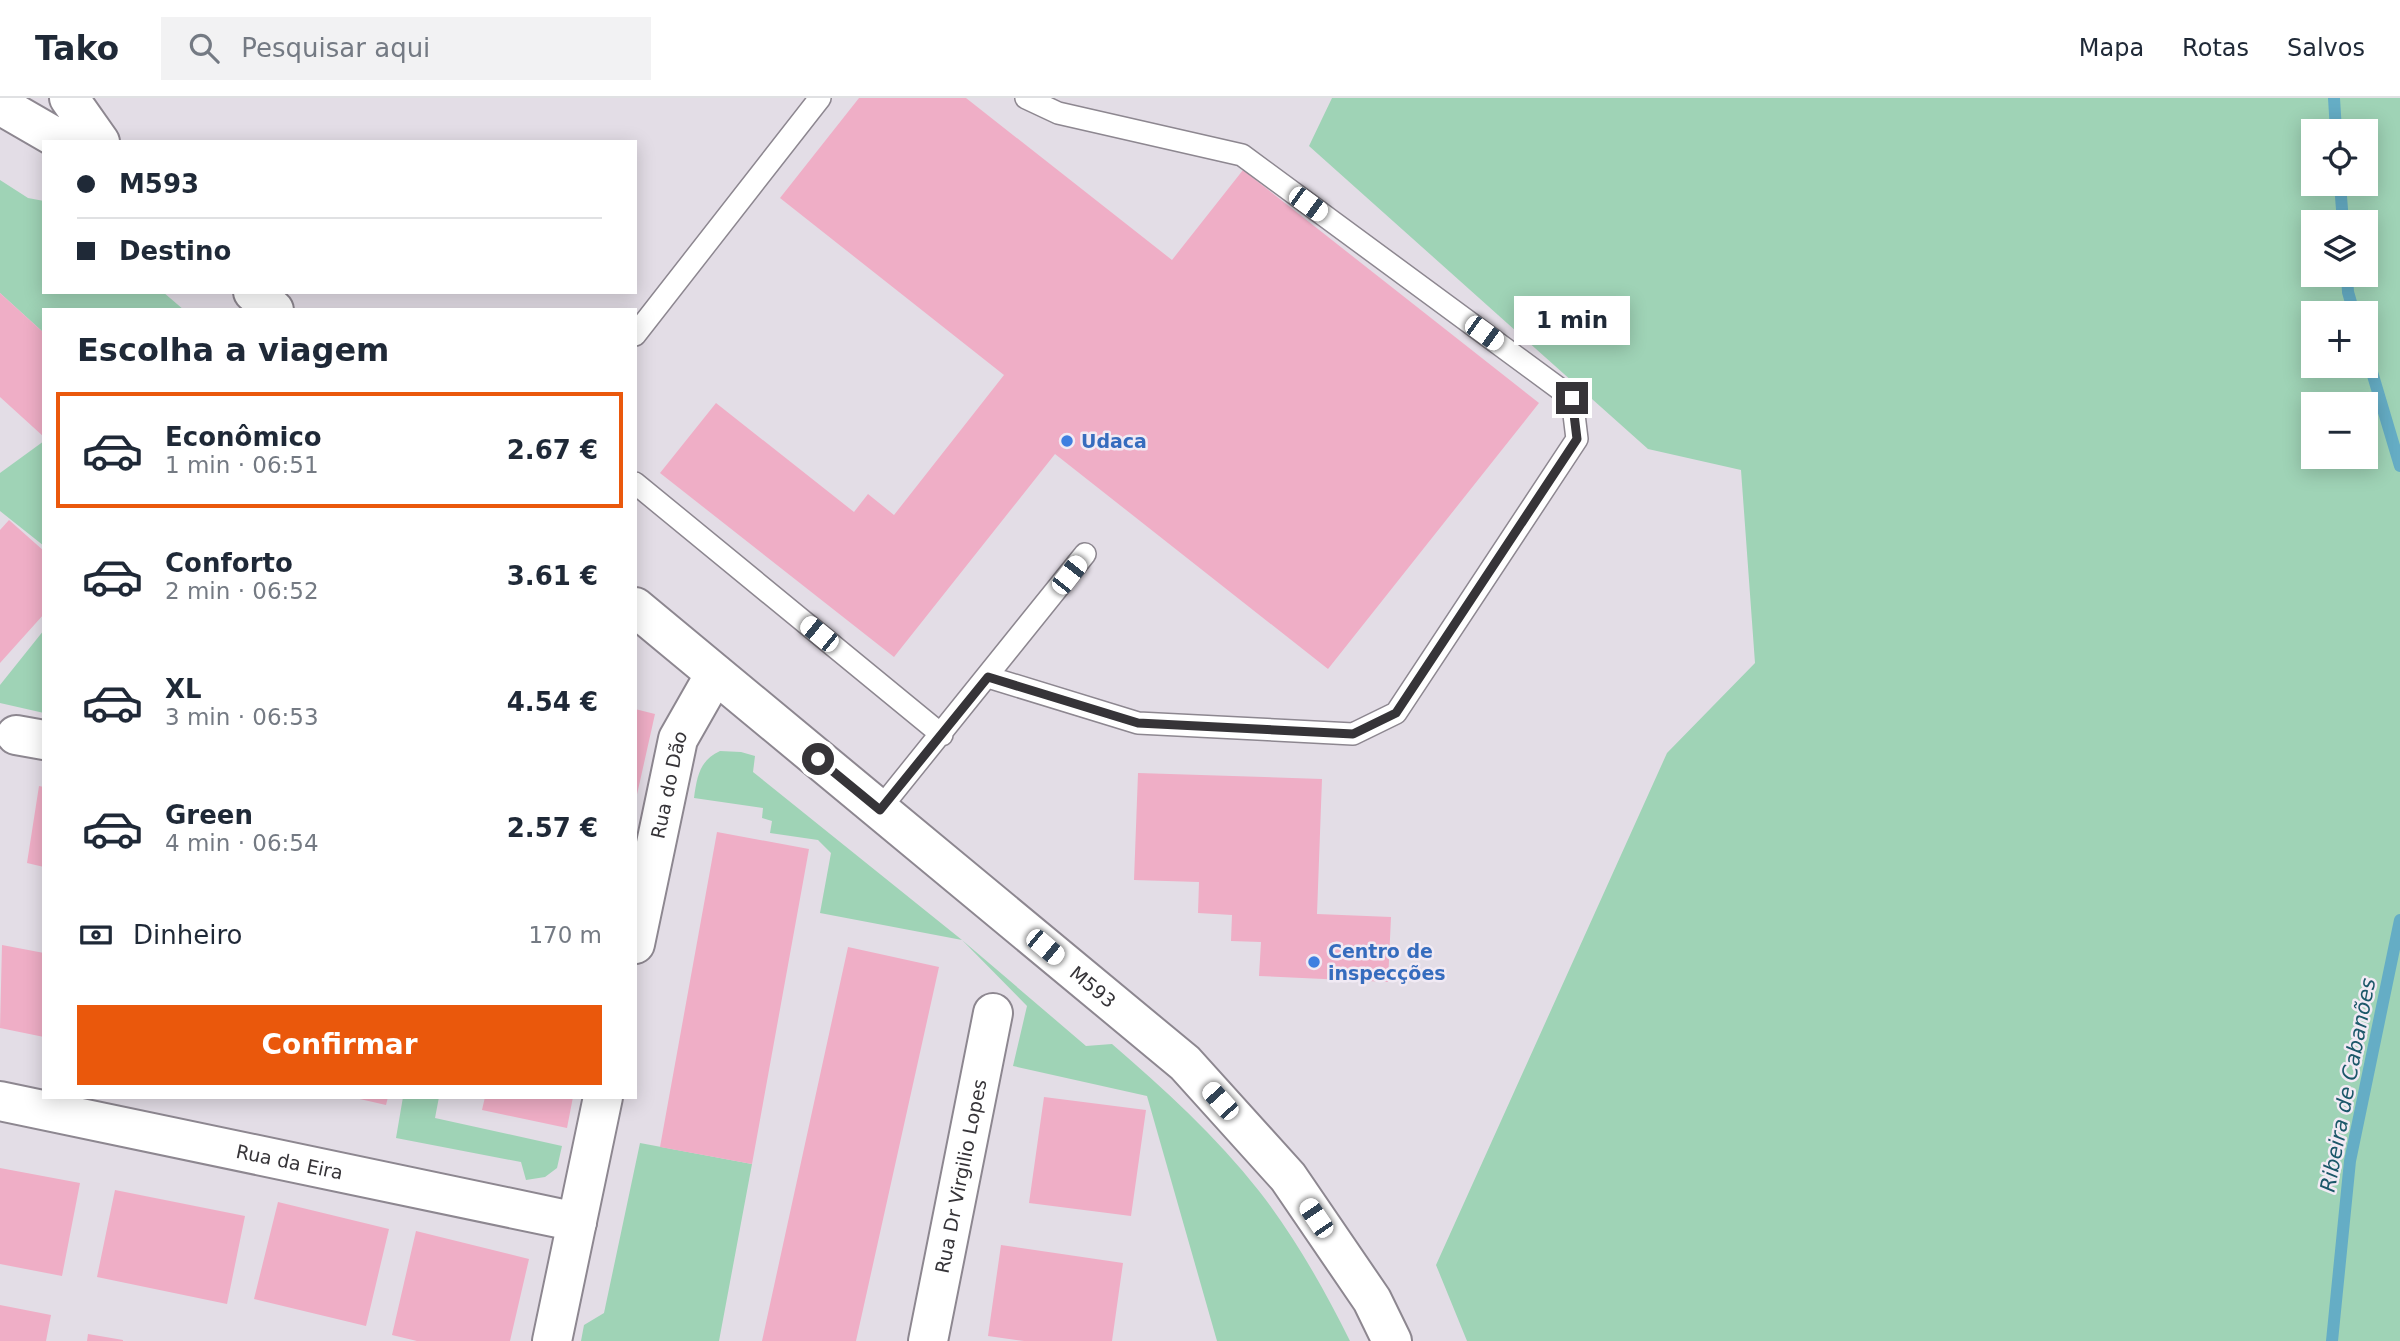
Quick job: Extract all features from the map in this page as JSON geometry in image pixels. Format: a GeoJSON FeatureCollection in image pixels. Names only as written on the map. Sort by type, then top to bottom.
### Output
{"type":"FeatureCollection","features":[{"type":"Feature","properties":{"kind":"street"},"geometry":{"type":"LineString","coordinates":[[69,98],[99,140]]}},
{"type":"Feature","properties":{"kind":"street"},"geometry":{"type":"LineString","coordinates":[[0,105],[61,140]]}},
{"type":"Feature","properties":{"kind":"street"},"geometry":{"type":"LineString","coordinates":[[255,294],[272,308]]}},
{"type":"Feature","properties":{"kind":"street","name":"M593"},"geometry":{"type":"LineString","coordinates":[[637,609],[1185,1063],[1288,1177],[1371,1300],[1392,1341]]}},
{"type":"Feature","properties":{"kind":"street","name":"Rua do Dão"},"geometry":{"type":"LineString","coordinates":[[637,934],[678,739],[715,674]]}},
{"type":"Feature","properties":{"kind":"street","name":"Rua Dr Virgilio Lopes"},"geometry":{"type":"LineString","coordinates":[[929,1341],[993,1013]]}},
{"type":"Feature","properties":{"kind":"street"},"geometry":{"type":"LineString","coordinates":[[552,1341],[603,1099]]}},
{"type":"Feature","properties":{"kind":"street","name":"Rua da Eira"},"geometry":{"type":"LineString","coordinates":[[0,1101],[577,1222]]}},
{"type":"Feature","properties":{"kind":"lane"},"geometry":{"type":"LineString","coordinates":[[637,332],[820,98]]}},
{"type":"Feature","properties":{"kind":"lane"},"geometry":{"type":"LineString","coordinates":[[988,677],[1138,723],[1353,734],[1396,713],[1577,439],[1572,398],[1242,155],[1058,113],[1026,98]]}},
{"type":"Feature","properties":{"kind":"lane"},"geometry":{"type":"LineString","coordinates":[[637,485],[942,735]]}},
{"type":"Feature","properties":{"kind":"lane"},"geometry":{"type":"LineString","coordinates":[[880,810],[1085,554]]}},
{"type":"Feature","properties":{"kind":"green space"},"geometry":{"type":"Polygon","coordinates":[[[1332,98],[2400,98],[2400,1341],[1467,1341],[1436,1265],[1667,753],[1755,663],[1741,470],[1648,449],[1309,146],[1332,98]]]}},
{"type":"Feature","properties":{"kind":"green space"},"geometry":{"type":"Polygon","coordinates":[[[0,180],[28,198],[42,201],[42,294],[165,294],[182,308],[42,308],[42,331],[0,293],[0,180]]]}},
{"type":"Feature","properties":{"kind":"green space"},"geometry":{"type":"Polygon","coordinates":[[[42,442],[42,544],[0,511],[0,473],[42,442]]]}},
{"type":"Feature","properties":{"kind":"green space"},"geometry":{"type":"Polygon","coordinates":[[[42,632],[42,713],[0,703],[0,685],[42,632]]]}},
{"type":"Feature","properties":{"kind":"green space"},"geometry":{"type":"Polygon","coordinates":[[[720,751],[755,756],[753,772],[962,940],[820,913],[831,853],[818,840],[770,833],[772,821],[762,818],[763,808],[694,798],[704,764],[720,751]]]}},
{"type":"Feature","properties":{"kind":"green space"},"geometry":{"type":"Polygon","coordinates":[[[962,940],[1086,1046],[1112,1044],[1207,1132],[1259,1191],[1285,1227],[1350,1341],[1217,1341],[1147,1096],[1013,1066],[1027,1006],[962,940]]]}},
{"type":"Feature","properties":{"kind":"green space"},"geometry":{"type":"Polygon","coordinates":[[[403,1099],[439,1099],[435,1118],[562,1146],[557,1168],[545,1177],[526,1180],[521,1162],[396,1138],[403,1099]]]}},
{"type":"Feature","properties":{"kind":"green space"},"geometry":{"type":"Polygon","coordinates":[[[640,1143],[752,1164],[719,1341],[581,1341],[584,1325],[604,1313],[640,1143]]]}},
{"type":"Feature","properties":{"kind":"building"},"geometry":{"type":"Polygon","coordinates":[[[859,98],[966,98],[1172,260],[1243,170],[1539,403],[1328,669],[1055,454],[894,657],[660,473],[716,403],[854,512],[868,494],[894,515],[1004,375],[780,198],[859,98]]]}},
{"type":"Feature","properties":{"kind":"building"},"geometry":{"type":"Polygon","coordinates":[[[0,293],[42,331],[42,435],[0,397],[0,293]]]}},
{"type":"Feature","properties":{"kind":"building"},"geometry":{"type":"Polygon","coordinates":[[[9,520],[42,549],[42,616],[0,663],[0,530],[9,520]]]}},
{"type":"Feature","properties":{"kind":"building"},"geometry":{"type":"Polygon","coordinates":[[[637,710],[655,714],[637,795],[637,710]]]}},
{"type":"Feature","properties":{"kind":"building"},"geometry":{"type":"Polygon","coordinates":[[[1138,773],[1322,779],[1317,914],[1391,917],[1388,982],[1259,976],[1261,942],[1231,941],[1232,915],[1198,913],[1199,882],[1134,880],[1138,773]]]}},
{"type":"Feature","properties":{"kind":"building"},"geometry":{"type":"Polygon","coordinates":[[[39,786],[42,787],[42,867],[27,863],[39,786]]]}},
{"type":"Feature","properties":{"kind":"building"},"geometry":{"type":"Polygon","coordinates":[[[717,832],[809,849],[752,1164],[660,1147],[717,832]]]}},
{"type":"Feature","properties":{"kind":"building"},"geometry":{"type":"Polygon","coordinates":[[[2,945],[42,953],[42,1037],[0,1028],[2,945]]]}},
{"type":"Feature","properties":{"kind":"building"},"geometry":{"type":"Polygon","coordinates":[[[848,947],[939,967],[856,1341],[762,1341],[848,947]]]}},
{"type":"Feature","properties":{"kind":"building"},"geometry":{"type":"Polygon","coordinates":[[[1044,1097],[1146,1110],[1131,1216],[1029,1203],[1044,1097]]]}},
{"type":"Feature","properties":{"kind":"building"},"geometry":{"type":"Polygon","coordinates":[[[360,1099],[388,1099],[386,1105],[360,1099]]]}},
{"type":"Feature","properties":{"kind":"building"},"geometry":{"type":"Polygon","coordinates":[[[485,1099],[573,1099],[567,1128],[482,1110],[485,1099]]]}},
{"type":"Feature","properties":{"kind":"building"},"geometry":{"type":"Polygon","coordinates":[[[0,1168],[80,1183],[62,1276],[0,1264],[0,1168]]]}},
{"type":"Feature","properties":{"kind":"building"},"geometry":{"type":"Polygon","coordinates":[[[115,1190],[245,1216],[227,1304],[97,1277],[115,1190]]]}},
{"type":"Feature","properties":{"kind":"building"},"geometry":{"type":"Polygon","coordinates":[[[278,1202],[389,1229],[366,1326],[254,1299],[278,1202]]]}},
{"type":"Feature","properties":{"kind":"building"},"geometry":{"type":"Polygon","coordinates":[[[416,1231],[529,1259],[510,1341],[417,1341],[392,1335],[416,1231]]]}},
{"type":"Feature","properties":{"kind":"building"},"geometry":{"type":"Polygon","coordinates":[[[1001,1245],[1123,1263],[1112,1341],[1024,1341],[988,1336],[1001,1245]]]}},
{"type":"Feature","properties":{"kind":"building"},"geometry":{"type":"Polygon","coordinates":[[[0,1305],[51,1315],[46,1341],[0,1341],[0,1305]]]}},
{"type":"Feature","properties":{"kind":"building"},"geometry":{"type":"Polygon","coordinates":[[[88,1334],[123,1340],[123,1341],[87,1341],[88,1334]]]}},
{"type":"Feature","properties":{"kind":"waterway","name":"Ribeira de Cabanões"},"geometry":{"type":"LineString","coordinates":[[2334,98],[2335,119]]}},
{"type":"Feature","properties":{"kind":"waterway","name":"Ribeira de Cabanões"},"geometry":{"type":"LineString","coordinates":[[2341,196],[2342,210]]}},
{"type":"Feature","properties":{"kind":"waterway","name":"Ribeira de Cabanões"},"geometry":{"type":"LineString","coordinates":[[2348,287],[2351,301]]}},
{"type":"Feature","properties":{"kind":"waterway","name":"Ribeira de Cabanões"},"geometry":{"type":"LineString","coordinates":[[2374,378],[2400,466]]}},
{"type":"Feature","properties":{"kind":"waterway","name":"Ribeira de Cabanões"},"geometry":{"type":"LineString","coordinates":[[2332,1341],[2350,1161],[2400,920]]}},
{"type":"Feature","properties":{"kind":"place","name":"Udaca"},"geometry":{"type":"Point","coordinates":[1067,441]}},
{"type":"Feature","properties":{"kind":"place","name":"Centro de inspecções"},"geometry":{"type":"Point","coordinates":[1314,962]}},
{"type":"Feature","properties":{"kind":"route"},"geometry":{"type":"LineString","coordinates":[[818,759],[880,810],[988,677],[1138,723],[1353,734],[1396,713],[1577,439],[1572,398]]}}]}
